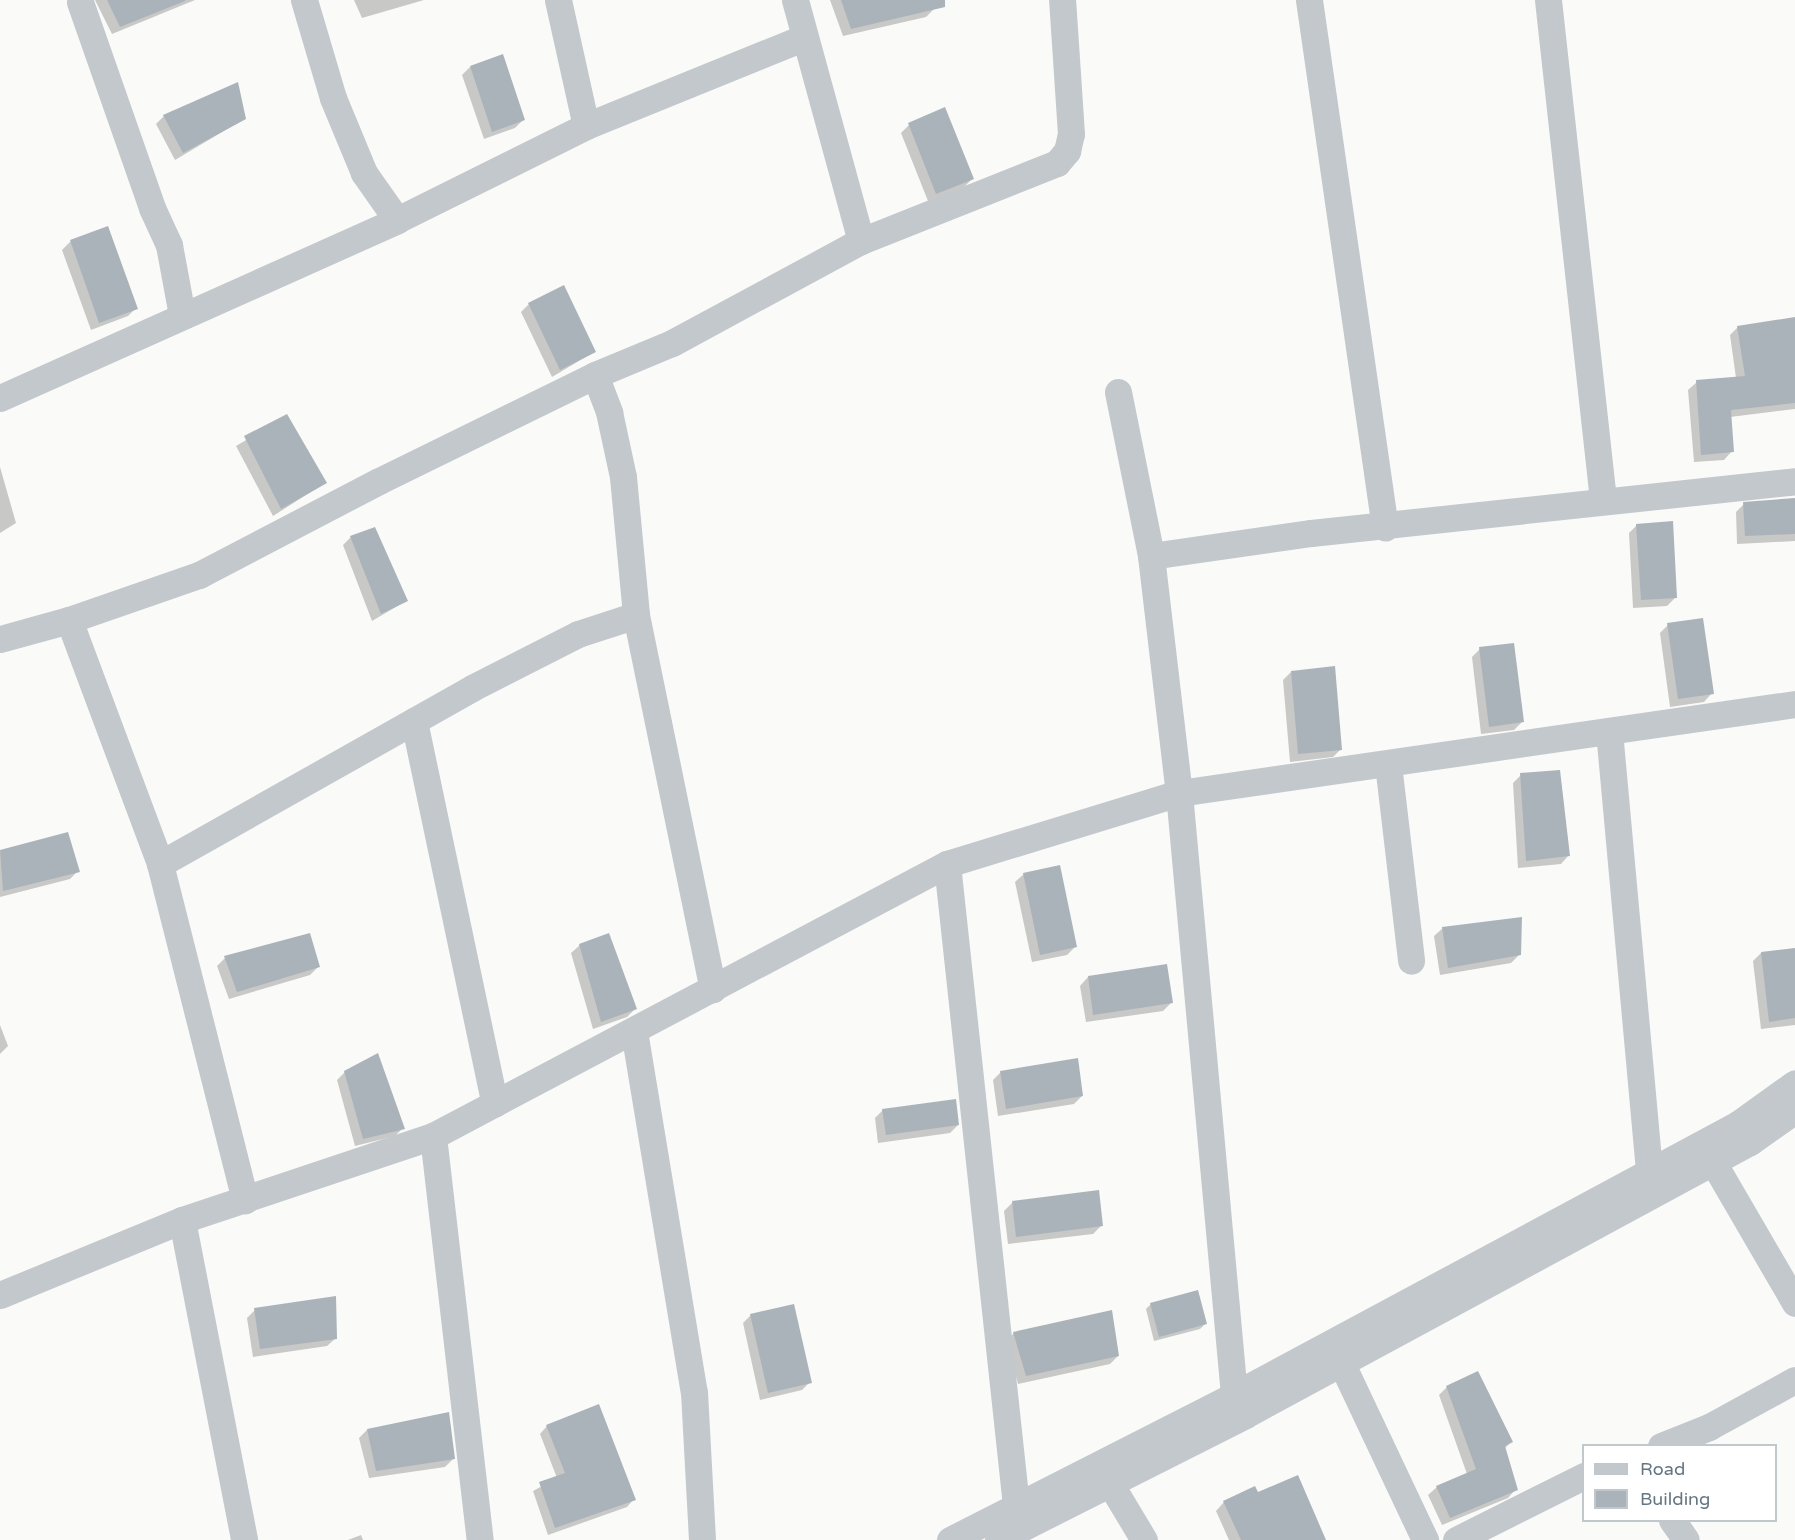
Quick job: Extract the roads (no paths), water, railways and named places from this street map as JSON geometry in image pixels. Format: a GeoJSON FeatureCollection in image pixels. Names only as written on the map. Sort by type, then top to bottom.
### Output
{"type":"FeatureCollection","features":[{"type":"Feature","properties":{"kind":"street"},"geometry":{"type":"LineString","coordinates":[[304,0],[333,98],[364,173],[397,220]]}},
{"type":"Feature","properties":{"kind":"street"},"geometry":{"type":"LineString","coordinates":[[558,0],[586,126]]}},
{"type":"Feature","properties":{"kind":"street"},"geometry":{"type":"LineString","coordinates":[[795,0],[803,38],[861,240]]}},
{"type":"Feature","properties":{"kind":"street"},"geometry":{"type":"LineString","coordinates":[[0,639],[69,621],[199,576],[379,481],[595,375],[672,344],[861,240],[1057,163],[1067,151],[1071,134],[1062,0]]}},
{"type":"Feature","properties":{"kind":"street"},"geometry":{"type":"LineString","coordinates":[[1309,0],[1385,528]]}},
{"type":"Feature","properties":{"kind":"street"},"geometry":{"type":"LineString","coordinates":[[1548,0],[1603,500]]}},
{"type":"Feature","properties":{"kind":"street"},"geometry":{"type":"LineString","coordinates":[[80,2],[152,208],[169,246],[182,315]]}},
{"type":"Feature","properties":{"kind":"street"},"geometry":{"type":"LineString","coordinates":[[0,398],[397,220],[586,126],[803,38]]}},
{"type":"Feature","properties":{"kind":"street"},"geometry":{"type":"LineString","coordinates":[[595,375],[609,412],[623,477],[636,615],[713,989]]}},
{"type":"Feature","properties":{"kind":"street"},"geometry":{"type":"LineString","coordinates":[[1118,392],[1151,556],[1179,794],[1234,1395]]}},
{"type":"Feature","properties":{"kind":"street"},"geometry":{"type":"LineString","coordinates":[[1151,556],[1311,533],[1385,528],[1603,500],[1795,481]]}},
{"type":"Feature","properties":{"kind":"street"},"geometry":{"type":"LineString","coordinates":[[160,864],[414,721],[578,634],[636,615]]}},
{"type":"Feature","properties":{"kind":"street"},"geometry":{"type":"LineString","coordinates":[[69,621],[160,864],[245,1200]]}},
{"type":"Feature","properties":{"kind":"street"},"geometry":{"type":"LineString","coordinates":[[0,1295],[182,1220],[434,1136],[947,864],[1179,794],[1795,704]]}},
{"type":"Feature","properties":{"kind":"street"},"geometry":{"type":"LineString","coordinates":[[414,721],[495,1104]]}},
{"type":"Feature","properties":{"kind":"street"},"geometry":{"type":"LineString","coordinates":[[1609,731],[1649,1172]]}},
{"type":"Feature","properties":{"kind":"street"},"geometry":{"type":"LineString","coordinates":[[1388,764],[1411,961]]}},
{"type":"Feature","properties":{"kind":"street"},"geometry":{"type":"LineString","coordinates":[[947,864],[1016,1505]]}},
{"type":"Feature","properties":{"kind":"street"},"geometry":{"type":"LineString","coordinates":[[634,1031],[694,1392],[702,1540]]}},
{"type":"Feature","properties":{"kind":"street"},"geometry":{"type":"LineString","coordinates":[[950,1540],[1234,1395],[1738,1124],[1795,1083]]}},
{"type":"Feature","properties":{"kind":"street"},"geometry":{"type":"LineString","coordinates":[[998,1540],[1111,1485],[1750,1143],[1795,1110]]}},
{"type":"Feature","properties":{"kind":"street"},"geometry":{"type":"LineString","coordinates":[[434,1136],[480,1540]]}},
{"type":"Feature","properties":{"kind":"street"},"geometry":{"type":"LineString","coordinates":[[1713,1162],[1795,1303]]}},
{"type":"Feature","properties":{"kind":"street"},"geometry":{"type":"LineString","coordinates":[[182,1220],[244,1540]]}},
{"type":"Feature","properties":{"kind":"street"},"geometry":{"type":"LineString","coordinates":[[1341,1362],[1425,1540]]}},
{"type":"Feature","properties":{"kind":"street"},"geometry":{"type":"LineString","coordinates":[[1666,1444],[1709,1427],[1795,1380]]}},
{"type":"Feature","properties":{"kind":"street"},"geometry":{"type":"LineString","coordinates":[[1456,1540],[1582,1477]]}},
{"type":"Feature","properties":{"kind":"street"},"geometry":{"type":"LineString","coordinates":[[1111,1485],[1144,1540]]}},
{"type":"Feature","properties":{"kind":"street"},"geometry":{"type":"LineString","coordinates":[[1673,1522],[1686,1540]]}}]}
